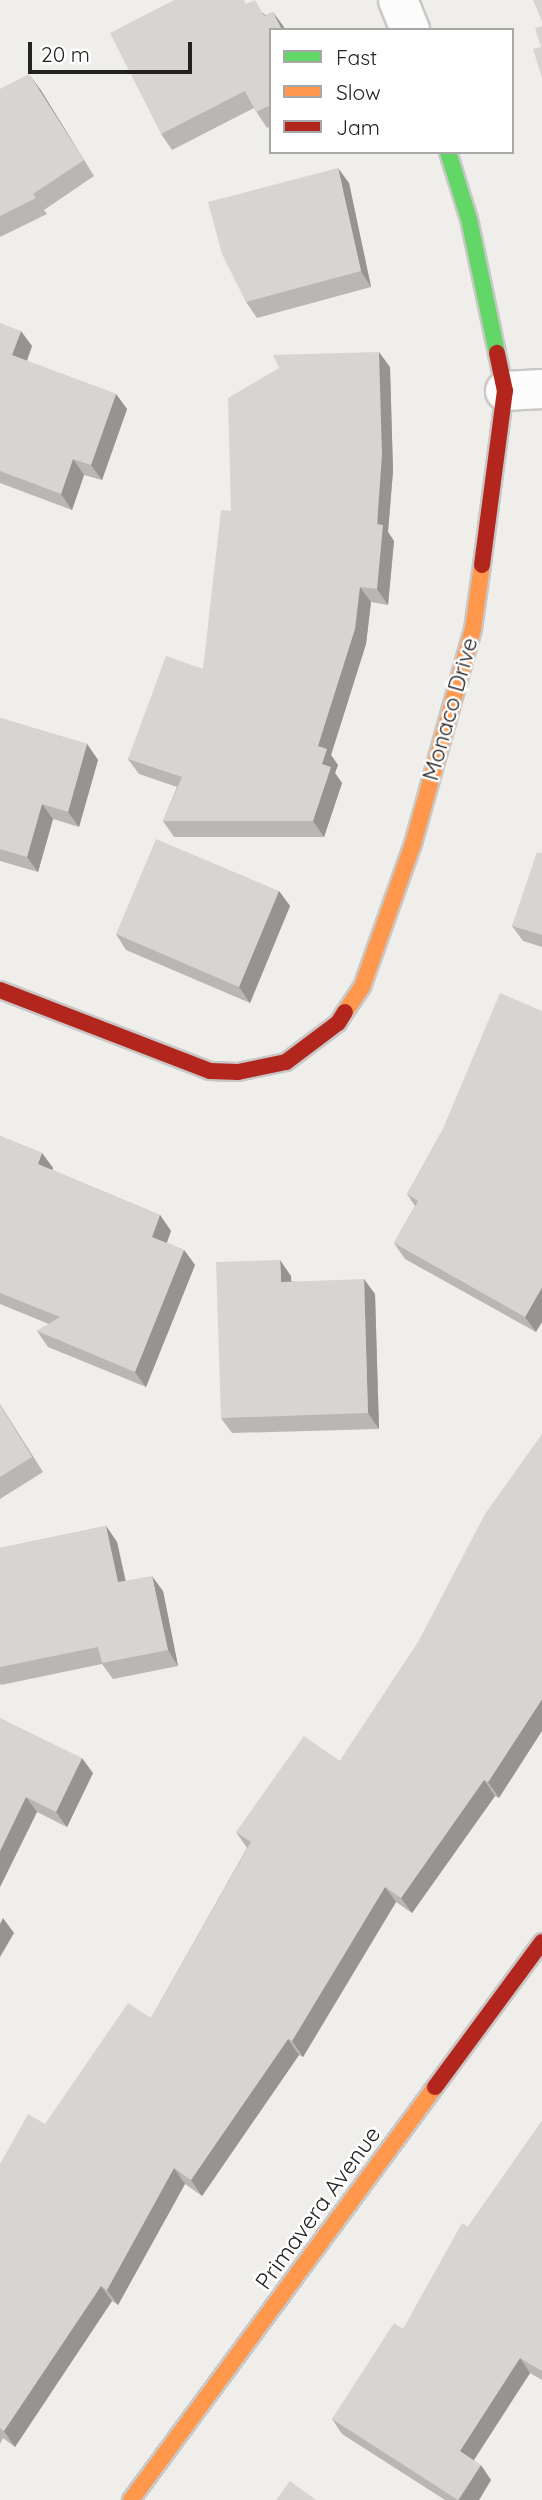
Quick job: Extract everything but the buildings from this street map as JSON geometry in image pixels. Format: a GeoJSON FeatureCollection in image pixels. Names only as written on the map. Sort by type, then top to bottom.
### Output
{"type":"FeatureCollection","features":[{"type":"Feature","properties":{"kind":"street"},"geometry":{"type":"LineString","coordinates":[[398,0],[409,28]]}},
{"type":"Feature","properties":{"kind":"street","name":"Monaco Drive"},"geometry":{"type":"LineString","coordinates":[[0,990],[210,1071],[238,1072],[286,1062],[338,1023],[362,987],[413,844],[473,629],[524,390],[449,154]]}},
{"type":"Feature","properties":{"kind":"street","name":"Primavera Avenue"},"geometry":{"type":"LineString","coordinates":[[131,2500],[542,1942]]}},
{"type":"Feature","properties":{"kind":"traffic: fast"},"geometry":{"type":"LineString","coordinates":[[449,154],[469,219],[497,353]]}},
{"type":"Feature","properties":{"kind":"traffic: slow"},"geometry":{"type":"LineString","coordinates":[[345,1012],[362,987],[413,844],[473,629],[482,565]]}},
{"type":"Feature","properties":{"kind":"traffic: slow"},"geometry":{"type":"LineString","coordinates":[[131,2500],[435,2087]]}},
{"type":"Feature","properties":{"kind":"traffic: jam"},"geometry":{"type":"LineString","coordinates":[[482,565],[505,391],[497,353]]}},
{"type":"Feature","properties":{"kind":"traffic: jam"},"geometry":{"type":"LineString","coordinates":[[0,990],[210,1071],[238,1072],[286,1062],[338,1023],[345,1012]]}},
{"type":"Feature","properties":{"kind":"traffic: jam"},"geometry":{"type":"LineString","coordinates":[[435,2087],[542,1942]]}}]}
